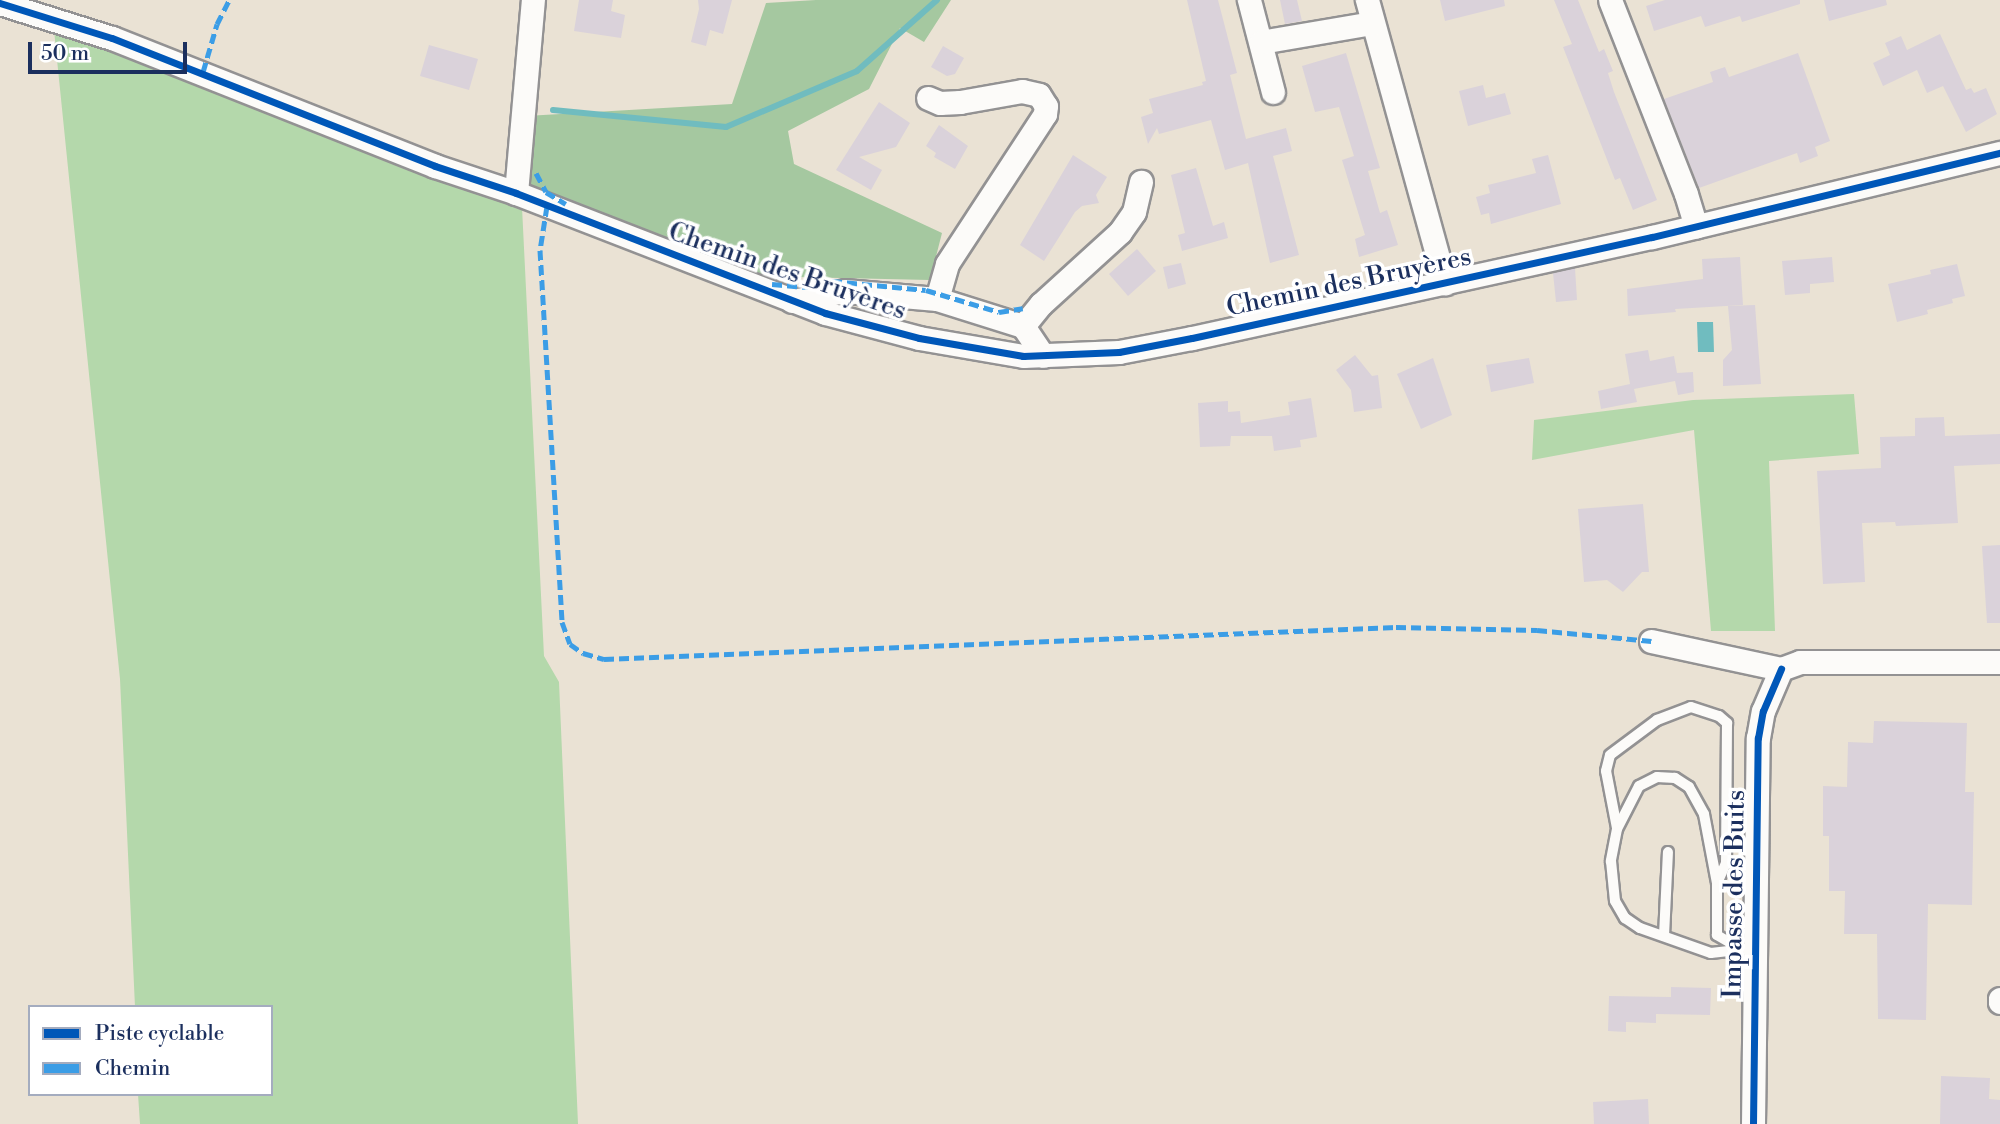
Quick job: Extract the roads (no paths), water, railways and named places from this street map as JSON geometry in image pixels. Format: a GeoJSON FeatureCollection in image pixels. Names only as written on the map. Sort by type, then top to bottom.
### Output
{"type":"FeatureCollection","features":[{"type":"Feature","properties":{"kind":"street"},"geometry":{"type":"LineString","coordinates":[[516,193],[533,0]]}},
{"type":"Feature","properties":{"kind":"street"},"geometry":{"type":"LineString","coordinates":[[1249,0],[1273,92]]}},
{"type":"Feature","properties":{"kind":"street"},"geometry":{"type":"LineString","coordinates":[[1367,0],[1445,283]]}},
{"type":"Feature","properties":{"kind":"street"},"geometry":{"type":"LineString","coordinates":[[1610,0],[1696,226]]}},
{"type":"Feature","properties":{"kind":"street","name":"Chemin des Bruyères"},"geometry":{"type":"LineString","coordinates":[[0,3],[112,38],[435,166],[516,193],[792,301],[875,328],[1023,356],[1119,352],[1445,283],[2000,153]]}},
{"type":"Feature","properties":{"kind":"street"},"geometry":{"type":"LineString","coordinates":[[1261,42],[1372,23]]}},
{"type":"Feature","properties":{"kind":"street"},"geometry":{"type":"LineString","coordinates":[[929,98],[940,103],[960,102],[1022,91],[1039,95],[1046,106],[1045,114],[947,264],[937,299]]}},
{"type":"Feature","properties":{"kind":"street"},"geometry":{"type":"LineString","coordinates":[[1023,327],[1041,304],[1120,232],[1134,212],[1141,182]]}},
{"type":"Feature","properties":{"kind":"street"},"geometry":{"type":"LineString","coordinates":[[792,301],[845,291],[937,299],[1023,327],[1043,356]]}},
{"type":"Feature","properties":{"kind":"street"},"geometry":{"type":"LineString","coordinates":[[1651,642],[1781,669],[1800,662],[2000,662]]}},
{"type":"Feature","properties":{"kind":"street","name":"Impasse des Buits"},"geometry":{"type":"LineString","coordinates":[[1753,1124],[1748,948],[1758,738],[1763,711],[1781,669]]}},
{"type":"Feature","properties":{"kind":"lane"},"geometry":{"type":"LineString","coordinates":[[1617,829],[1606,771],[1611,755],[1657,720],[1691,707],[1719,716],[1727,723],[1726,863],[1717,883]]}},
{"type":"Feature","properties":{"kind":"lane"},"geometry":{"type":"LineString","coordinates":[[1657,777],[1675,778],[1689,787],[1704,814],[1717,883],[1717,935],[1748,948],[1711,953],[1625,918],[1615,901],[1611,861],[1617,829],[1639,786],[1657,777]]}},
{"type":"Feature","properties":{"kind":"lane"},"geometry":{"type":"LineString","coordinates":[[1664,936],[1668,852]]}},
{"type":"Feature","properties":{"kind":"water"},"geometry":{"type":"Polygon","coordinates":[[[1697,322],[1713,322],[1714,352],[1698,352],[1697,322]]]}},
{"type":"Feature","properties":{"kind":"waterway"},"geometry":{"type":"LineString","coordinates":[[553,110],[726,127],[857,71],[937,0]]}}]}
